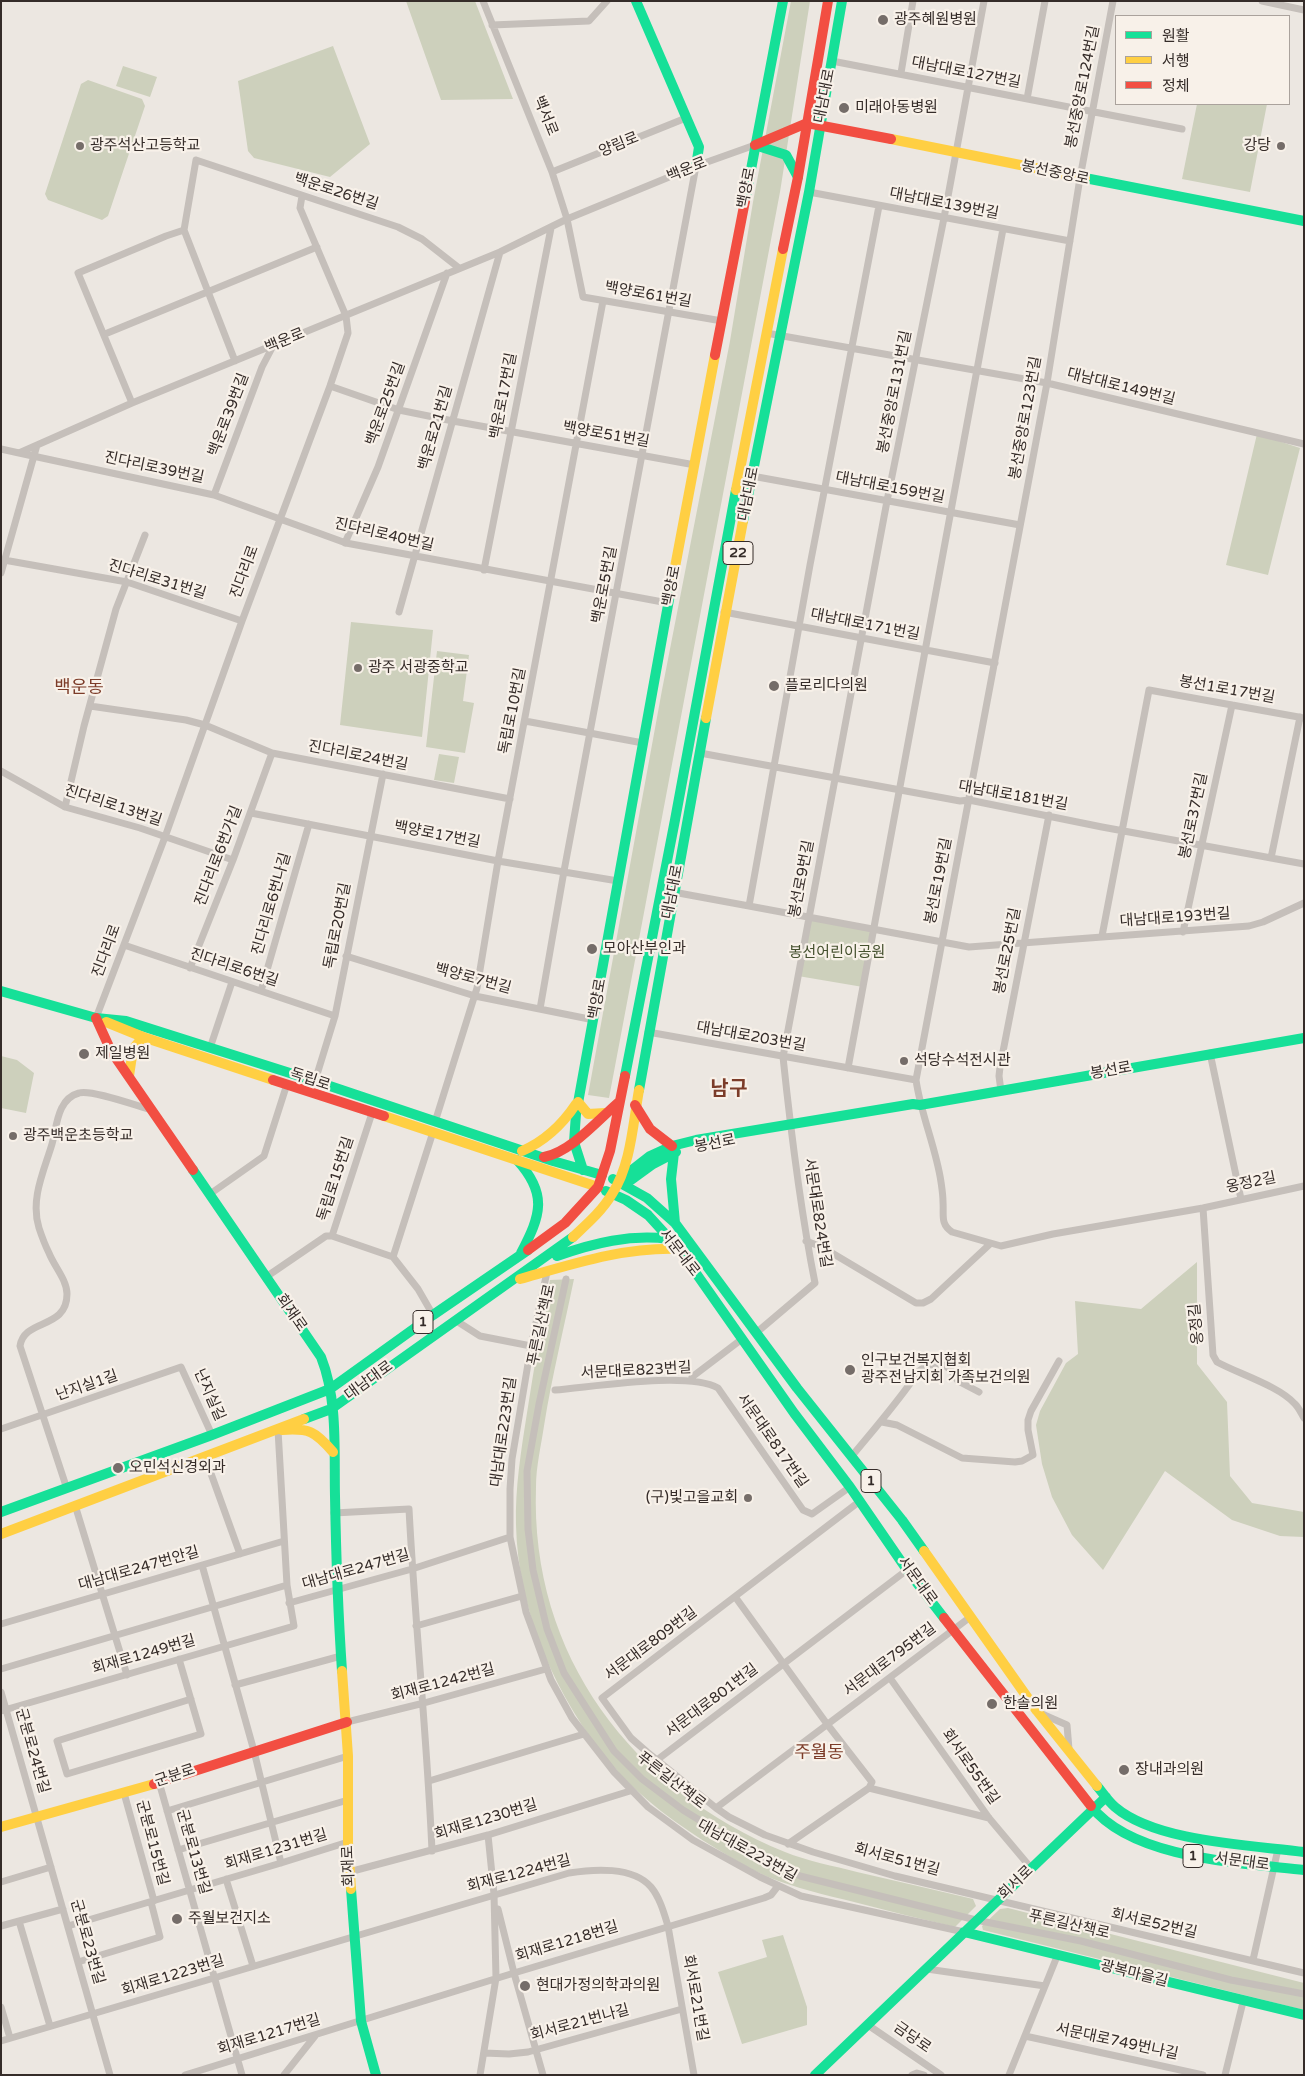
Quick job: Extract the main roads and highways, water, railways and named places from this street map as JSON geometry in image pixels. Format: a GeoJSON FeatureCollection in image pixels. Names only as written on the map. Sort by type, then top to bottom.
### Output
{"type":"FeatureCollection","features":[{"type":"Feature","properties":{"kind":"main road"},"geometry":{"type":"LineString","coordinates":[[636,1],[699,147],[696,166]]}},
{"type":"Feature","properties":{"kind":"main road","name":"백양로"},"geometry":{"type":"LineString","coordinates":[[584,1170],[574,1142],[578,1102],[668,603],[783,1]]}},
{"type":"Feature","properties":{"kind":"main road","name":"대남대로"},"geometry":{"type":"LineString","coordinates":[[1,1512],[212,1435],[330,1389],[433,1315],[519,1257],[576,1214],[598,1187],[610,1151],[675,820],[766,332],[798,177],[828,1]]}},
{"type":"Feature","properties":{"kind":"main road","name":"대남대로"},"geometry":{"type":"LineString","coordinates":[[1,1534],[331,1409],[455,1320],[566,1244],[586,1225],[622,1183],[673,892],[752,476],[809,192],[842,1]]}},
{"type":"Feature","properties":{"kind":"main road","name":"백운로"},"geometry":{"type":"LineString","coordinates":[[755,145],[807,123]]}},
{"type":"Feature","properties":{"kind":"main road","name":"봉선중앙로"},"geometry":{"type":"LineString","coordinates":[[807,123],[1080,178],[1304,220]]}},
{"type":"Feature","properties":{"kind":"main road"},"geometry":{"type":"LineString","coordinates":[[755,145],[786,155],[798,177]]}},
{"type":"Feature","properties":{"kind":"main road","name":"독립로"},"geometry":{"type":"LineString","coordinates":[[1,991],[96,1018],[143,1037],[372,1113],[434,1127]]}},
{"type":"Feature","properties":{"kind":"main road","name":"독립로"},"geometry":{"type":"LineString","coordinates":[[96,1018],[126,1022],[315,1082],[434,1127],[520,1155],[598,1187]]}},
{"type":"Feature","properties":{"kind":"main road","name":"회재로"},"geometry":{"type":"LineString","coordinates":[[96,1018],[111,1051],[321,1357],[326,1370],[330,1389],[333,1452],[336,1590],[347,1722],[348,1842],[353,1936],[361,2022],[376,2075]]}},
{"type":"Feature","properties":{"kind":"main road"},"geometry":{"type":"LineString","coordinates":[[129,1076],[132,1049],[143,1037]]}},
{"type":"Feature","properties":{"kind":"main road","name":"봉선로"},"geometry":{"type":"LineString","coordinates":[[622,1183],[673,1149],[740,1136],[914,1108],[919,1105],[1210,1053],[1304,1038]]}},
{"type":"Feature","properties":{"kind":"main road"},"geometry":{"type":"LineString","coordinates":[[519,1257],[535,1228],[538,1202],[534,1182],[520,1155],[550,1134],[565,1120],[578,1102],[589,1115],[597,1115],[609,1111]]}},
{"type":"Feature","properties":{"kind":"main road"},"geometry":{"type":"LineString","coordinates":[[543,1158],[554,1155],[574,1142],[619,1103],[621,1114],[628,1115],[632,1113],[635,1105]]}},
{"type":"Feature","properties":{"kind":"main road"},"geometry":{"type":"LineString","coordinates":[[635,1105],[645,1124],[657,1138],[673,1149],[670,1170],[671,1194],[676,1223]]}},
{"type":"Feature","properties":{"kind":"main road","name":"독립로"},"geometry":{"type":"LineString","coordinates":[[520,1155],[543,1158],[602,1175]]}},
{"type":"Feature","properties":{"kind":"main road","name":"서문대로"},"geometry":{"type":"LineString","coordinates":[[602,1175],[622,1183],[656,1203],[676,1223],[756,1332],[929,1557],[1037,1711],[1073,1758],[1116,1807],[1142,1823],[1162,1831],[1192,1838],[1304,1852]]}},
{"type":"Feature","properties":{"kind":"main road","name":"서문대로"},"geometry":{"type":"LineString","coordinates":[[598,1187],[626,1200],[648,1215],[679,1249],[860,1501],[907,1570],[1093,1809],[1112,1827],[1158,1847],[1192,1856],[1304,1870]]}},
{"type":"Feature","properties":{"kind":"main road"},"geometry":{"type":"LineString","coordinates":[[536,1264],[574,1249],[618,1238],[654,1236],[669,1239]]}},
{"type":"Feature","properties":{"kind":"main road"},"geometry":{"type":"LineString","coordinates":[[512,1281],[622,1252],[654,1247],[679,1249]]}},
{"type":"Feature","properties":{"kind":"main road"},"geometry":{"type":"LineString","coordinates":[[278,1430],[306,1429],[315,1432],[333,1452]]}},
{"type":"Feature","properties":{"kind":"main road","name":"군분로"},"geometry":{"type":"LineString","coordinates":[[1,1827],[124,1793],[347,1722]]}},
{"type":"Feature","properties":{"kind":"main road","name":"회서로"},"geometry":{"type":"LineString","coordinates":[[815,2075],[1106,1797]]}},
{"type":"Feature","properties":{"kind":"main road","name":"광복마을길"},"geometry":{"type":"LineString","coordinates":[[964,1932],[1058,1954],[1243,2002],[1304,2015]]}},
{"type":"Feature","properties":{"kind":"place","name":"광주혜원병원"},"geometry":{"type":"Point","coordinates":[883,20]}},
{"type":"Feature","properties":{"kind":"place","name":"미래아동병원"},"geometry":{"type":"Point","coordinates":[844,108]}},
{"type":"Feature","properties":{"kind":"place","name":"광주석산고등학교"},"geometry":{"type":"Point","coordinates":[80,146]}},
{"type":"Feature","properties":{"kind":"place","name":"강당"},"geometry":{"type":"Point","coordinates":[1281,146]}},
{"type":"Feature","properties":{"kind":"place","name":"광주 서광중학교"},"geometry":{"type":"Point","coordinates":[358,668]}},
{"type":"Feature","properties":{"kind":"place","name":"플로리다의원"},"geometry":{"type":"Point","coordinates":[774,686]}},
{"type":"Feature","properties":{"kind":"place","name":"모아산부인과"},"geometry":{"type":"Point","coordinates":[592,949]}},
{"type":"Feature","properties":{"kind":"place","name":"제일병원"},"geometry":{"type":"Point","coordinates":[84,1054]}},
{"type":"Feature","properties":{"kind":"place","name":"석당수석전시관"},"geometry":{"type":"Point","coordinates":[904,1061]}},
{"type":"Feature","properties":{"kind":"place","name":"광주백운초등학교"},"geometry":{"type":"Point","coordinates":[13,1136]}},
{"type":"Feature","properties":{"kind":"place","name":"인구보건복지협회 광주전남지회 가족보건의원"},"geometry":{"type":"Point","coordinates":[850,1370]}},
{"type":"Feature","properties":{"kind":"place","name":"오민석신경외과"},"geometry":{"type":"Point","coordinates":[118,1468]}},
{"type":"Feature","properties":{"kind":"place","name":"(구)빛고을교회"},"geometry":{"type":"Point","coordinates":[748,1498]}},
{"type":"Feature","properties":{"kind":"place","name":"한솔의원"},"geometry":{"type":"Point","coordinates":[992,1704]}},
{"type":"Feature","properties":{"kind":"place","name":"장내과의원"},"geometry":{"type":"Point","coordinates":[1124,1770]}},
{"type":"Feature","properties":{"kind":"place","name":"주월보건지소"},"geometry":{"type":"Point","coordinates":[177,1919]}},
{"type":"Feature","properties":{"kind":"place","name":"현대가정의학과의원"},"geometry":{"type":"Point","coordinates":[525,1986]}},
{"type":"Feature","properties":{"kind":"district","name":"백운동"},"geometry":{"type":"Point","coordinates":[79,688]}},
{"type":"Feature","properties":{"kind":"district","name":"남구"},"geometry":{"type":"Point","coordinates":[729,1090]}},
{"type":"Feature","properties":{"kind":"district","name":"주월동"},"geometry":{"type":"Point","coordinates":[819,1753]}},
{"type":"Feature","properties":{"kind":"park label","name":"봉선어린이공원"},"geometry":{"type":"Point","coordinates":[837,953]}}]}
